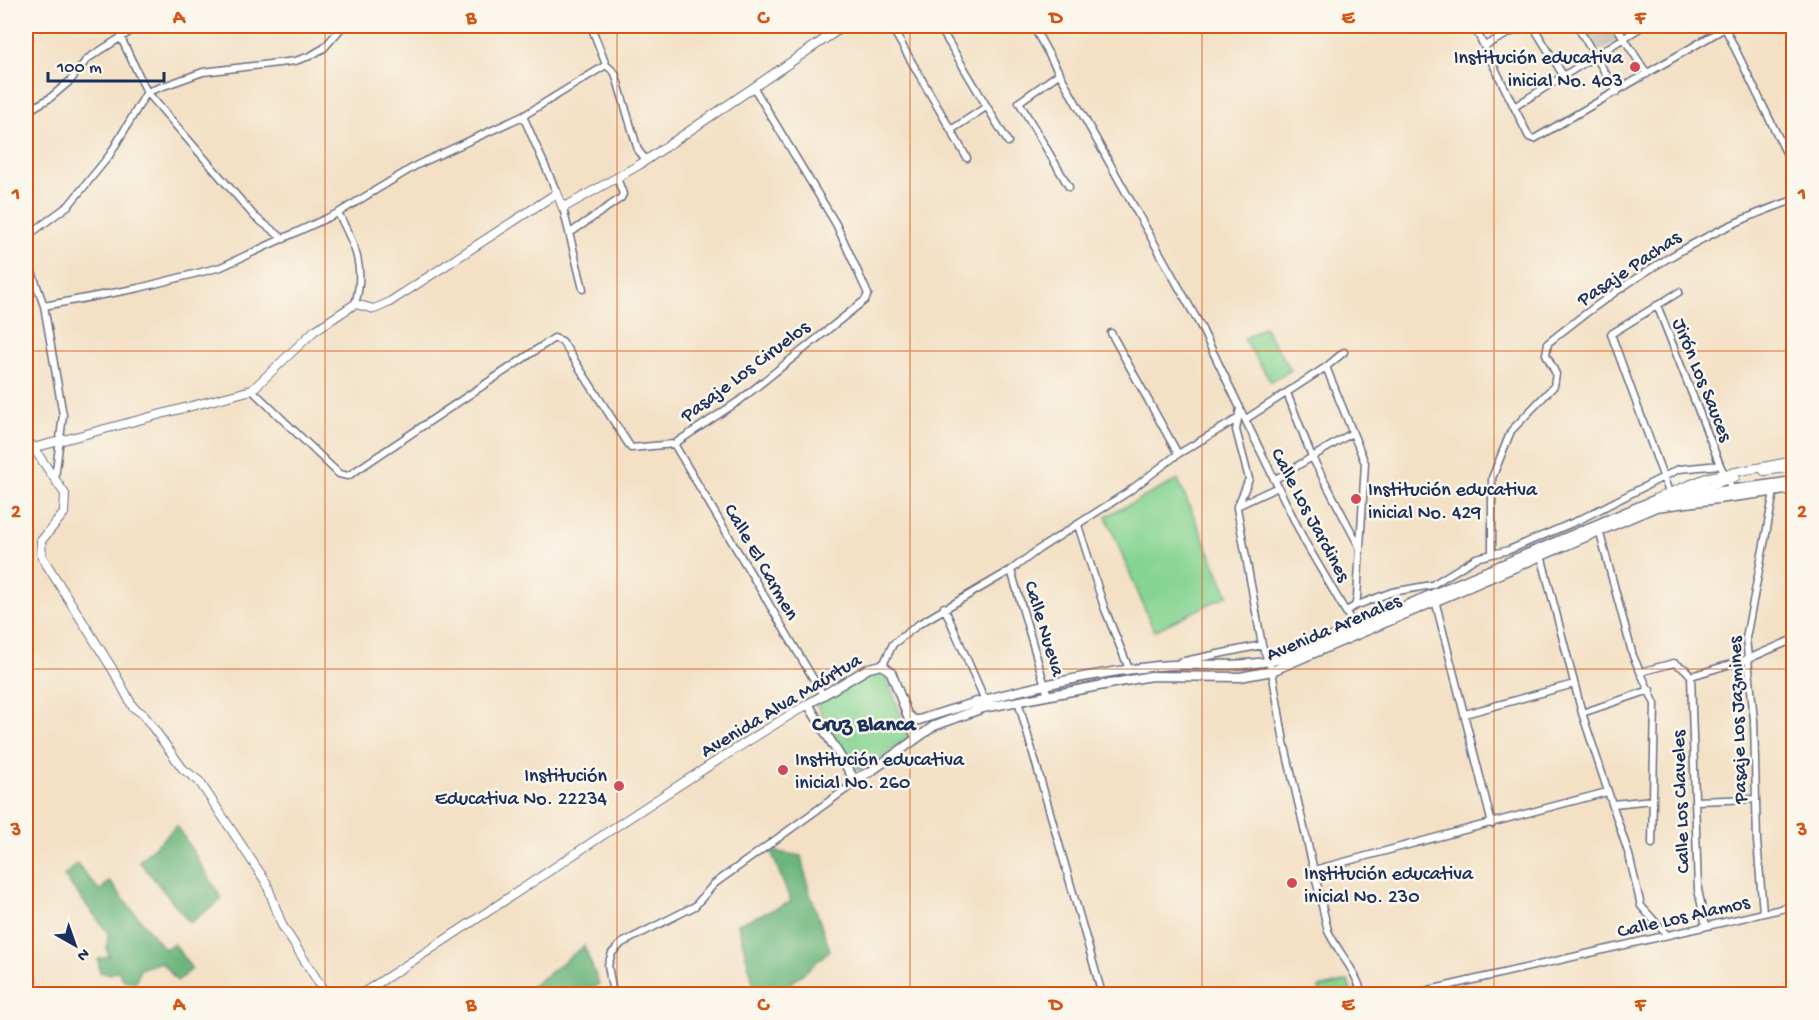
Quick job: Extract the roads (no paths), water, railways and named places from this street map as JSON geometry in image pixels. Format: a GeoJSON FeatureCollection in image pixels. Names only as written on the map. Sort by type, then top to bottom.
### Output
{"type":"FeatureCollection","features":[{"type":"Feature","properties":{"kind":"main road"},"geometry":{"type":"LineString","coordinates":[[1734,492],[1794,481]]}},
{"type":"Feature","properties":{"kind":"main road"},"geometry":{"type":"LineString","coordinates":[[1435,597],[1671,496],[1774,492],[1794,489]]}},
{"type":"Feature","properties":{"kind":"main road","name":"Avenida Arenales"},"geometry":{"type":"LineString","coordinates":[[870,772],[934,726],[983,708],[1150,676],[1240,676],[1272,671],[1357,630],[1541,555],[1656,503],[1734,492]]}},
{"type":"Feature","properties":{"kind":"main road"},"geometry":{"type":"LineString","coordinates":[[908,715],[914,720],[919,720],[984,698],[1046,683],[1129,669],[1171,665],[1268,662],[1357,630]]}},
{"type":"Feature","properties":{"kind":"main road","name":"Avenida Alva Maúrtua"},"geometry":{"type":"LineString","coordinates":[[808,704],[869,668],[883,665]]}},
{"type":"Feature","properties":{"kind":"main road"},"geometry":{"type":"LineString","coordinates":[[883,665],[891,672],[916,738]]}},
{"type":"Feature","properties":{"kind":"main road"},"geometry":{"type":"LineString","coordinates":[[808,704],[854,779]]}},
{"type":"Feature","properties":{"kind":"street"},"geometry":{"type":"LineString","coordinates":[[26,112],[50,98],[70,81],[87,59],[139,26]]}},
{"type":"Feature","properties":{"kind":"street"},"geometry":{"type":"LineString","coordinates":[[26,237],[69,205],[109,156],[147,92],[203,72],[295,61],[310,56],[324,48],[343,26]]}},
{"type":"Feature","properties":{"kind":"street"},"geometry":{"type":"LineString","coordinates":[[591,26],[606,65],[615,73],[638,150],[646,160]]}},
{"type":"Feature","properties":{"kind":"street"},"geometry":{"type":"LineString","coordinates":[[563,208],[646,160],[844,26]]}},
{"type":"Feature","properties":{"kind":"street"},"geometry":{"type":"LineString","coordinates":[[891,26],[967,158]]}},
{"type":"Feature","properties":{"kind":"street"},"geometry":{"type":"LineString","coordinates":[[939,26],[1008,142]]}},
{"type":"Feature","properties":{"kind":"street","name":"Calle Los Jardines"},"geometry":{"type":"LineString","coordinates":[[1034,26],[1200,325],[1305,542],[1357,630]]}},
{"type":"Feature","properties":{"kind":"street"},"geometry":{"type":"LineString","coordinates":[[1474,26],[1529,137],[1536,140],[1724,27],[1794,169]]}},
{"type":"Feature","properties":{"kind":"street"},"geometry":{"type":"LineString","coordinates":[[1484,46],[1523,26]]}},
{"type":"Feature","properties":{"kind":"street"},"geometry":{"type":"LineString","coordinates":[[1533,26],[1563,75]]}},
{"type":"Feature","properties":{"kind":"street"},"geometry":{"type":"LineString","coordinates":[[1576,26],[1617,92]]}},
{"type":"Feature","properties":{"kind":"street"},"geometry":{"type":"LineString","coordinates":[[1616,26],[1647,74]]}},
{"type":"Feature","properties":{"kind":"street"},"geometry":{"type":"LineString","coordinates":[[1514,107],[1643,26]]}},
{"type":"Feature","properties":{"kind":"street"},"geometry":{"type":"LineString","coordinates":[[121,38],[147,92],[255,217],[284,239]]}},
{"type":"Feature","properties":{"kind":"street"},"geometry":{"type":"LineString","coordinates":[[44,306],[139,288],[221,267],[338,213],[417,165],[524,116],[606,65]]}},
{"type":"Feature","properties":{"kind":"street"},"geometry":{"type":"LineString","coordinates":[[1060,74],[1019,102],[1069,187]]}},
{"type":"Feature","properties":{"kind":"street","name":"Pasaje Los Ciruelos"},"geometry":{"type":"LineString","coordinates":[[252,390],[339,474],[348,476],[554,338],[562,341],[631,448],[674,444],[739,401],[868,296],[867,289],[836,224],[754,88]]}},
{"type":"Feature","properties":{"kind":"street"},"geometry":{"type":"LineString","coordinates":[[951,130],[986,107]]}},
{"type":"Feature","properties":{"kind":"street"},"geometry":{"type":"LineString","coordinates":[[524,116],[563,208],[583,289]]}},
{"type":"Feature","properties":{"kind":"street"},"geometry":{"type":"LineString","coordinates":[[570,233],[621,198],[623,194],[617,178]]}},
{"type":"Feature","properties":{"kind":"street"},"geometry":{"type":"LineString","coordinates":[[355,304],[374,309],[388,303],[557,193]]}},
{"type":"Feature","properties":{"kind":"street","name":"Pasaje Pachas"},"geometry":{"type":"LineString","coordinates":[[1492,553],[1492,478],[1511,431],[1541,401],[1556,379],[1545,347],[1564,330],[1663,260],[1731,225],[1794,200]]}},
{"type":"Feature","properties":{"kind":"street"},"geometry":{"type":"LineString","coordinates":[[33,448],[252,390],[314,331],[355,304],[361,283],[357,259],[338,213]]}},
{"type":"Feature","properties":{"kind":"street"},"geometry":{"type":"LineString","coordinates":[[26,255],[44,306],[63,415],[62,440],[55,478]]}},
{"type":"Feature","properties":{"kind":"street"},"geometry":{"type":"LineString","coordinates":[[1679,292],[1611,334],[1662,477],[1671,496],[1727,476],[1794,461]]}},
{"type":"Feature","properties":{"kind":"street","name":"Jirón Los Sauces"},"geometry":{"type":"LineString","coordinates":[[1657,305],[1720,465],[1727,476]]}},
{"type":"Feature","properties":{"kind":"street"},"geometry":{"type":"LineString","coordinates":[[1111,333],[1178,454]]}},
{"type":"Feature","properties":{"kind":"street"},"geometry":{"type":"LineString","coordinates":[[1246,419],[1326,367],[1344,352]]}},
{"type":"Feature","properties":{"kind":"street"},"geometry":{"type":"LineString","coordinates":[[1326,367],[1365,463],[1355,606]]}},
{"type":"Feature","properties":{"kind":"street"},"geometry":{"type":"LineString","coordinates":[[1287,393],[1312,457],[1360,549]]}},
{"type":"Feature","properties":{"kind":"street"},"geometry":{"type":"LineString","coordinates":[[1240,408],[1236,430],[1249,479],[1237,506],[1262,645],[1272,671],[1284,742],[1328,931],[1338,952],[1358,977],[1362,994]]}},
{"type":"Feature","properties":{"kind":"street","name":"Avenida Alva Maúrtua"},"geometry":{"type":"LineString","coordinates":[[883,665],[896,641],[944,607],[1011,570],[1039,549],[1128,492],[1178,454],[1237,419]]}},
{"type":"Feature","properties":{"kind":"street"},"geometry":{"type":"LineString","coordinates":[[1237,506],[1276,484],[1312,457],[1352,433]]}},
{"type":"Feature","properties":{"kind":"street"},"geometry":{"type":"LineString","coordinates":[[26,437],[55,478],[66,503],[64,513],[41,541],[42,557],[113,670],[133,707],[143,714],[183,769],[198,781],[266,882],[282,925],[326,994]]}},
{"type":"Feature","properties":{"kind":"street","name":"Calle El Carmen"},"geometry":{"type":"LineString","coordinates":[[674,444],[823,695]]}},
{"type":"Feature","properties":{"kind":"street"},"geometry":{"type":"LineString","coordinates":[[1346,611],[1392,592],[1432,585],[1476,558],[1509,550],[1579,520],[1679,470],[1720,465]]}},
{"type":"Feature","properties":{"kind":"street"},"geometry":{"type":"LineString","coordinates":[[1682,495],[1727,476],[1794,467]]}},
{"type":"Feature","properties":{"kind":"street"},"geometry":{"type":"LineString","coordinates":[[1727,476],[1734,492]]}},
{"type":"Feature","properties":{"kind":"street","name":"Pasaje Los Jazmines"},"geometry":{"type":"LineString","coordinates":[[1763,912],[1754,720],[1746,638],[1774,492]]}},
{"type":"Feature","properties":{"kind":"street"},"geometry":{"type":"LineString","coordinates":[[1078,525],[1104,607],[1129,669]]}},
{"type":"Feature","properties":{"kind":"street"},"geometry":{"type":"LineString","coordinates":[[1599,530],[1633,656],[1655,704],[1652,844]]}},
{"type":"Feature","properties":{"kind":"street"},"geometry":{"type":"LineString","coordinates":[[1541,555],[1582,713],[1607,792],[1613,804],[1641,906],[1667,935]]}},
{"type":"Feature","properties":{"kind":"street","name":"Calle Nueva"},"geometry":{"type":"LineString","coordinates":[[1011,570],[1048,696]]}},
{"type":"Feature","properties":{"kind":"street"},"geometry":{"type":"LineString","coordinates":[[1435,597],[1492,824]]}},
{"type":"Feature","properties":{"kind":"street"},"geometry":{"type":"LineString","coordinates":[[944,607],[984,698]]}},
{"type":"Feature","properties":{"kind":"street"},"geometry":{"type":"LineString","coordinates":[[1640,672],[1674,663],[1685,669],[1691,676],[1748,659],[1794,639]]}},
{"type":"Feature","properties":{"kind":"street"},"geometry":{"type":"LineString","coordinates":[[1171,665],[1262,645]]}},
{"type":"Feature","properties":{"kind":"street","name":"Calle Los Claveles"},"geometry":{"type":"LineString","coordinates":[[1691,676],[1698,890],[1706,926]]}},
{"type":"Feature","properties":{"kind":"street"},"geometry":{"type":"LineString","coordinates":[[1465,714],[1574,684]]}},
{"type":"Feature","properties":{"kind":"street"},"geometry":{"type":"LineString","coordinates":[[1582,713],[1650,690]]}},
{"type":"Feature","properties":{"kind":"street"},"geometry":{"type":"LineString","coordinates":[[1018,701],[1102,994]]}},
{"type":"Feature","properties":{"kind":"street","name":"Avenida Alva Maúrtua"},"geometry":{"type":"LineString","coordinates":[[361,994],[553,870],[657,798],[808,704]]}},
{"type":"Feature","properties":{"kind":"street"},"geometry":{"type":"LineString","coordinates":[[613,994],[608,965],[612,953],[622,943],[695,906],[714,884],[849,787],[854,779],[870,772]]}},
{"type":"Feature","properties":{"kind":"street"},"geometry":{"type":"LineString","coordinates":[[1314,870],[1607,792]]}},
{"type":"Feature","properties":{"kind":"street"},"geometry":{"type":"LineString","coordinates":[[1695,801],[1756,799]]}},
{"type":"Feature","properties":{"kind":"street"},"geometry":{"type":"LineString","coordinates":[[1613,804],[1653,800]]}},
{"type":"Feature","properties":{"kind":"street","name":"Calle Los Alamos"},"geometry":{"type":"LineString","coordinates":[[1412,994],[1794,906]]}},
{"type":"Feature","properties":{"kind":"place","name":"Institución educativa inicial No. 403"},"geometry":{"type":"Point","coordinates":[1635,67]}},
{"type":"Feature","properties":{"kind":"place","name":"Institución educativa inicial No. 429"},"geometry":{"type":"Point","coordinates":[1356,499]}},
{"type":"Feature","properties":{"kind":"place","name":"Institución educativa inicial No. 260"},"geometry":{"type":"Point","coordinates":[783,770]}},
{"type":"Feature","properties":{"kind":"place","name":"Institución Educativa No. 22234"},"geometry":{"type":"Point","coordinates":[619,786]}},
{"type":"Feature","properties":{"kind":"place","name":"Institución educativa inicial No. 230"},"geometry":{"type":"Point","coordinates":[1292,883]}},
{"type":"Feature","properties":{"kind":"district","name":"Cruz Blanca"},"geometry":{"type":"Point","coordinates":[864,722]}}]}
